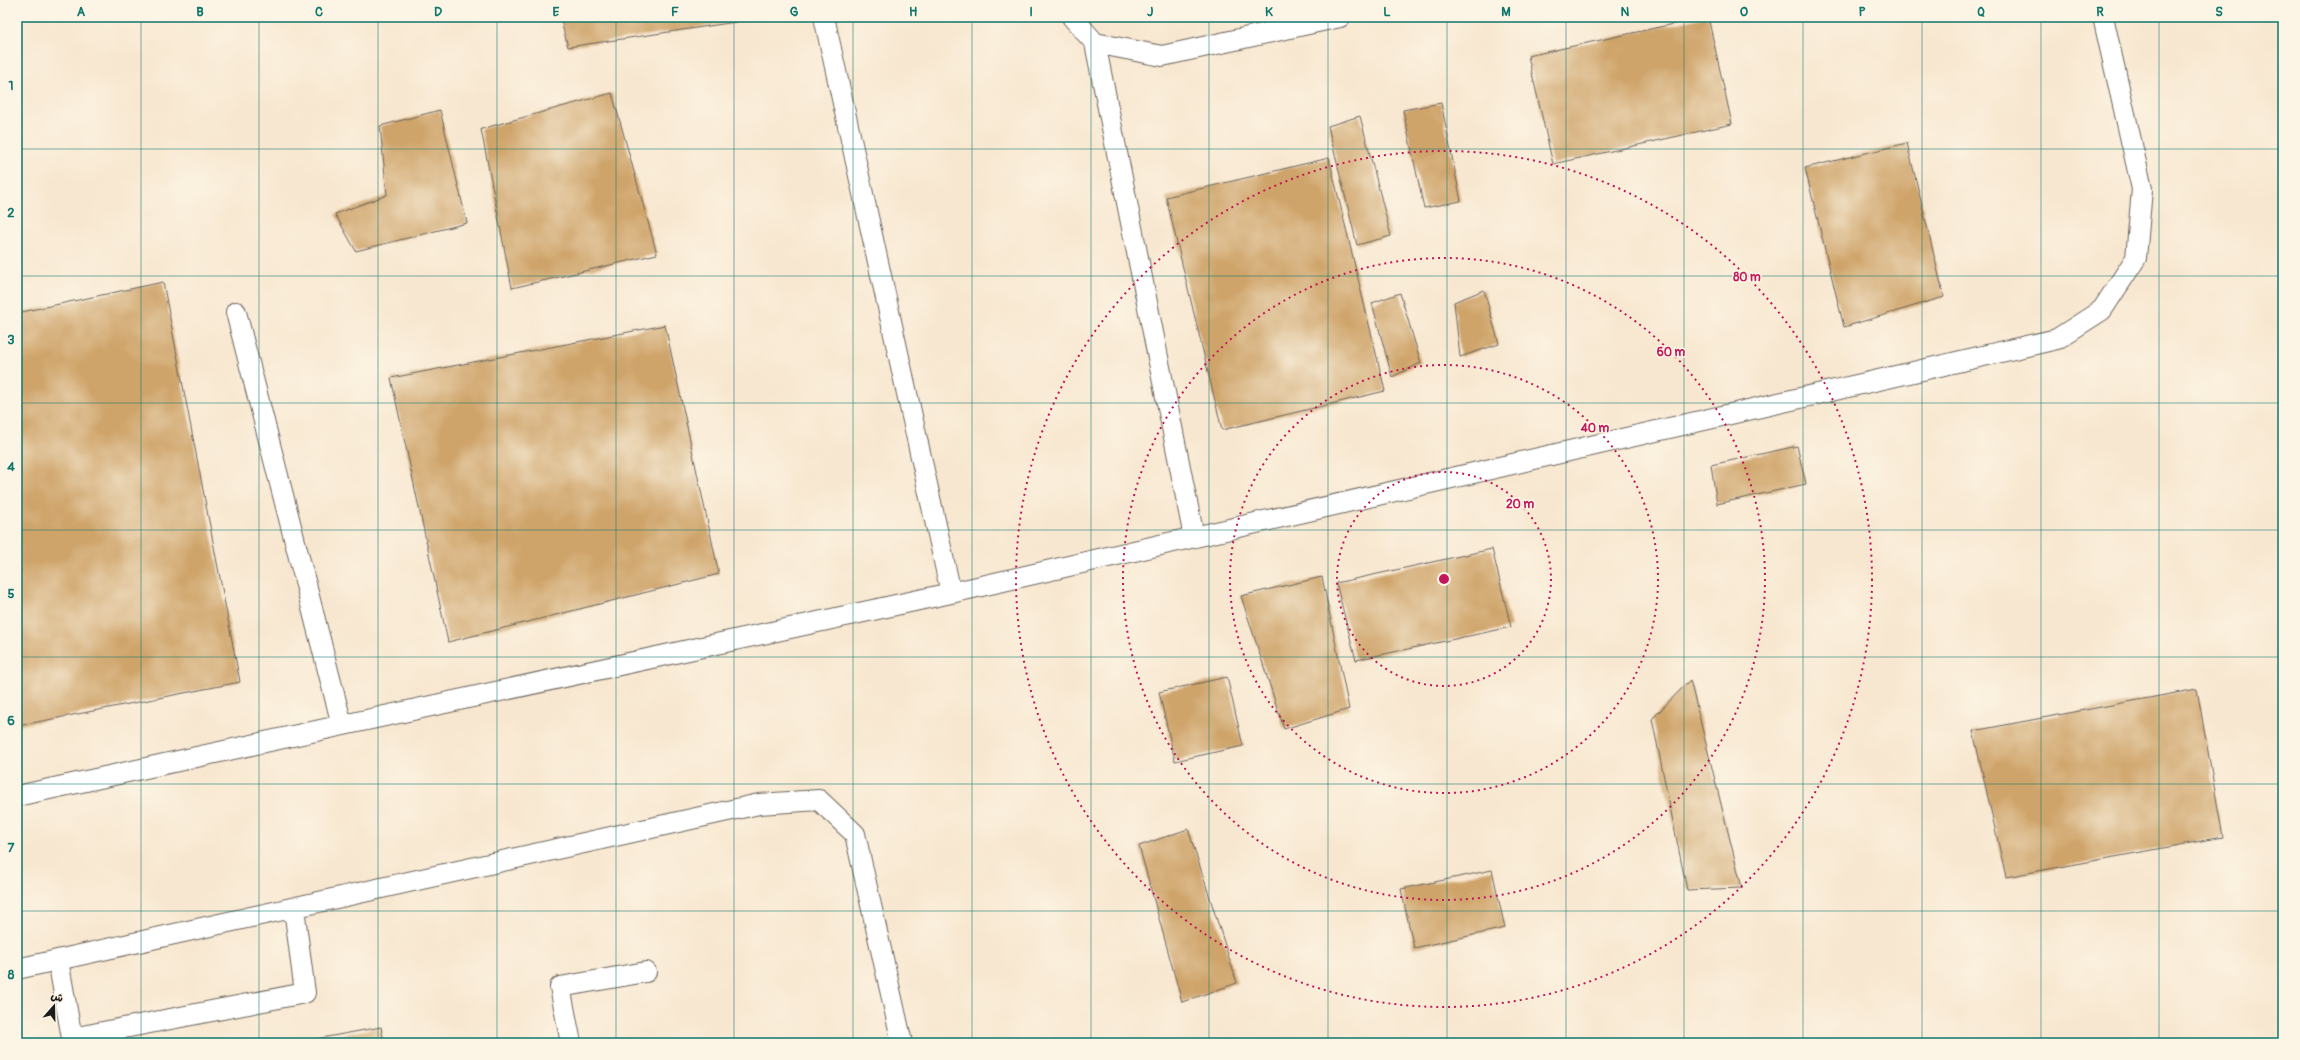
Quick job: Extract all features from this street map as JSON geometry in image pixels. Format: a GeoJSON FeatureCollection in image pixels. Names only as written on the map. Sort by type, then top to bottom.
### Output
{"type":"FeatureCollection","features":[{"type":"Feature","properties":{"kind":"lane"},"geometry":{"type":"LineString","coordinates":[[824,17],[951,593]]}},
{"type":"Feature","properties":{"kind":"lane"},"geometry":{"type":"LineString","coordinates":[[1072,17],[1095,43],[1194,537]]}},
{"type":"Feature","properties":{"kind":"lane"},"geometry":{"type":"LineString","coordinates":[[1095,43],[1162,56],[1340,17]]}},
{"type":"Feature","properties":{"kind":"lane"},"geometry":{"type":"LineString","coordinates":[[17,796],[951,593],[2057,339],[2102,310],[2136,258],[2142,189],[2103,17]]}},
{"type":"Feature","properties":{"kind":"lane"},"geometry":{"type":"LineString","coordinates":[[236,312],[342,725]]}},
{"type":"Feature","properties":{"kind":"lane"},"geometry":{"type":"LineString","coordinates":[[17,969],[759,804],[819,800],[855,834],[895,1042]]}},
{"type":"Feature","properties":{"kind":"lane"},"geometry":{"type":"LineString","coordinates":[[58,960],[72,1038],[306,993],[294,908]]}},
{"type":"Feature","properties":{"kind":"lane"},"geometry":{"type":"LineString","coordinates":[[571,1043],[560,987],[646,972]]}},
{"type":"Feature","properties":{"kind":"building"},"geometry":{"type":"Polygon","coordinates":[[[560,17],[763,17],[763,18],[568,47],[560,17]]]}},
{"type":"Feature","properties":{"kind":"building"},"geometry":{"type":"Polygon","coordinates":[[[1708,17],[1732,124],[1553,164],[1528,56],[1708,17]]]}},
{"type":"Feature","properties":{"kind":"building"},"geometry":{"type":"Polygon","coordinates":[[[612,93],[657,254],[512,288],[481,129],[612,93]]]}},
{"type":"Feature","properties":{"kind":"building"},"geometry":{"type":"Polygon","coordinates":[[[1441,103],[1461,201],[1424,208],[1403,110],[1441,103]]]}},
{"type":"Feature","properties":{"kind":"building"},"geometry":{"type":"Polygon","coordinates":[[[440,110],[467,223],[356,251],[335,214],[387,195],[380,126],[440,110]]]}},
{"type":"Feature","properties":{"kind":"building"},"geometry":{"type":"Polygon","coordinates":[[[1360,116],[1391,236],[1357,245],[1328,126],[1360,116]]]}},
{"type":"Feature","properties":{"kind":"building"},"geometry":{"type":"Polygon","coordinates":[[[1907,143],[1944,297],[1844,327],[1805,168],[1907,143]]]}},
{"type":"Feature","properties":{"kind":"building"},"geometry":{"type":"Polygon","coordinates":[[[1329,158],[1385,391],[1222,430],[1166,197],[1329,158]]]}},
{"type":"Feature","properties":{"kind":"building"},"geometry":{"type":"Polygon","coordinates":[[[163,282],[240,682],[17,726],[17,313],[163,282]]]}},
{"type":"Feature","properties":{"kind":"building"},"geometry":{"type":"Polygon","coordinates":[[[1484,290],[1499,344],[1460,357],[1454,302],[1484,290]]]}},
{"type":"Feature","properties":{"kind":"building"},"geometry":{"type":"Polygon","coordinates":[[[1400,293],[1421,363],[1392,377],[1372,303],[1400,293]]]}},
{"type":"Feature","properties":{"kind":"building"},"geometry":{"type":"Polygon","coordinates":[[[665,325],[719,574],[448,642],[391,378],[665,325]]]}},
{"type":"Feature","properties":{"kind":"building"},"geometry":{"type":"Polygon","coordinates":[[[1797,446],[1806,484],[1717,504],[1711,465],[1797,446]]]}},
{"type":"Feature","properties":{"kind":"building"},"geometry":{"type":"Polygon","coordinates":[[[1492,549],[1511,627],[1356,660],[1336,583],[1492,549]]]}},
{"type":"Feature","properties":{"kind":"building"},"geometry":{"type":"Polygon","coordinates":[[[1322,577],[1349,709],[1284,729],[1241,596],[1322,577]]]}},
{"type":"Feature","properties":{"kind":"building"},"geometry":{"type":"Polygon","coordinates":[[[1227,677],[1243,746],[1175,761],[1159,692],[1227,677]]]}},
{"type":"Feature","properties":{"kind":"building"},"geometry":{"type":"Polygon","coordinates":[[[1690,680],[1742,888],[1687,890],[1652,719],[1690,680]]]}},
{"type":"Feature","properties":{"kind":"building"},"geometry":{"type":"Polygon","coordinates":[[[2197,689],[2223,837],[2006,877],[1973,731],[2197,689]]]}},
{"type":"Feature","properties":{"kind":"building"},"geometry":{"type":"Polygon","coordinates":[[[1188,829],[1237,983],[1182,1002],[1139,846],[1188,829]]]}},
{"type":"Feature","properties":{"kind":"building"},"geometry":{"type":"Polygon","coordinates":[[[1492,870],[1505,928],[1414,948],[1401,889],[1492,870]]]}},
{"type":"Feature","properties":{"kind":"building"},"geometry":{"type":"Polygon","coordinates":[[[381,1027],[384,1043],[300,1043],[300,1042],[381,1027]]]}}]}
